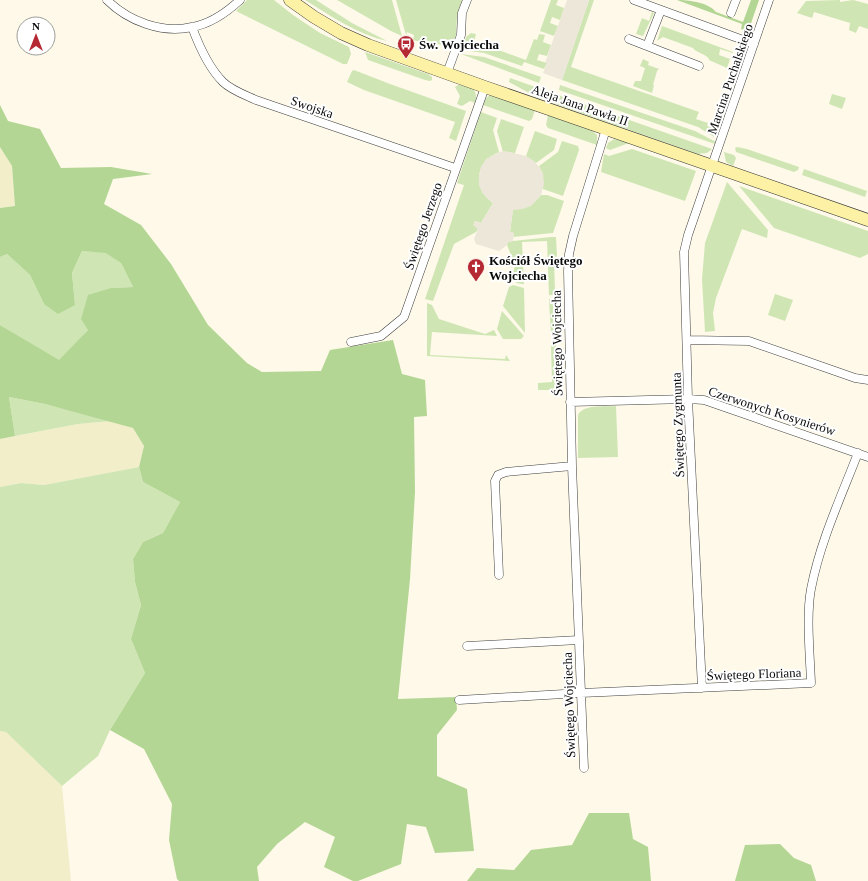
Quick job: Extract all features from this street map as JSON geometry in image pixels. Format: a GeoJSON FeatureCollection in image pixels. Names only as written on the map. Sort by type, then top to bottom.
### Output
{"type":"FeatureCollection","features":[{"type":"Feature","properties":{"kind":"street"},"geometry":{"type":"LineString","coordinates":[[107,0],[120,11],[148,24],[162,28],[192,27],[221,15],[240,0]]}},
{"type":"Feature","properties":{"kind":"street","name":"Aleja Jana Pawła II"},"geometry":{"type":"LineString","coordinates":[[290,0],[314,17],[351,38],[485,87],[868,220]]}},
{"type":"Feature","properties":{"kind":"street"},"geometry":{"type":"LineString","coordinates":[[447,73],[461,35],[462,13],[467,0]]}},
{"type":"Feature","properties":{"kind":"street"},"geometry":{"type":"LineString","coordinates":[[634,0],[754,44]]}},
{"type":"Feature","properties":{"kind":"street"},"geometry":{"type":"LineString","coordinates":[[731,13],[736,0]]}},
{"type":"Feature","properties":{"kind":"street","name":"Marcina Puchalskiego"},"geometry":{"type":"LineString","coordinates":[[712,166],[769,0]]}},
{"type":"Feature","properties":{"kind":"street"},"geometry":{"type":"LineString","coordinates":[[647,46],[661,10]]}},
{"type":"Feature","properties":{"kind":"street","name":"Swojska"},"geometry":{"type":"LineString","coordinates":[[192,27],[197,41],[212,68],[223,83],[236,91],[256,100],[456,168]]}},
{"type":"Feature","properties":{"kind":"street"},"geometry":{"type":"LineString","coordinates":[[629,39],[699,66]]}},
{"type":"Feature","properties":{"kind":"street","name":"Świętego Jerzego"},"geometry":{"type":"LineString","coordinates":[[351,342],[381,336],[404,317],[409,308],[485,87]]}},
{"type":"Feature","properties":{"kind":"street","name":"Świętego Wojciecha"},"geometry":{"type":"LineString","coordinates":[[584,768],[570,402],[569,254],[573,236],[606,129]]}},
{"type":"Feature","properties":{"kind":"street","name":"Świętego Zygmunta"},"geometry":{"type":"LineString","coordinates":[[702,688],[688,399],[685,248],[712,166]]}},
{"type":"Feature","properties":{"kind":"street"},"geometry":{"type":"LineString","coordinates":[[687,340],[748,341],[855,378],[868,380]]}},
{"type":"Feature","properties":{"kind":"street","name":"Czerwonych Kosynierów"},"geometry":{"type":"LineString","coordinates":[[570,402],[688,399],[704,400],[868,457]]}},
{"type":"Feature","properties":{"kind":"street","name":"Świętego Floriana"},"geometry":{"type":"LineString","coordinates":[[459,700],[811,683],[809,615],[811,590],[820,552],[858,453]]}},
{"type":"Feature","properties":{"kind":"street"},"geometry":{"type":"LineString","coordinates":[[499,575],[495,481],[498,475],[506,472],[572,466]]}},
{"type":"Feature","properties":{"kind":"street","name":"Świętego Wojciecha"},"geometry":{"type":"LineString","coordinates":[[467,646],[579,640]]}},
{"type":"Feature","properties":{"kind":"shaded area"},"geometry":{"type":"Polygon","coordinates":[[[567,0],[589,0],[562,80],[543,73],[547,63],[545,63],[567,0]]]}},
{"type":"Feature","properties":{"kind":"shaded area"},"geometry":{"type":"Polygon","coordinates":[[[0,147],[12,166],[15,206],[0,208],[0,147]]]}},
{"type":"Feature","properties":{"kind":"shaded area"},"geometry":{"type":"Polygon","coordinates":[[[505,151],[526,156],[534,161],[543,174],[544,184],[541,195],[531,206],[513,210],[510,232],[514,233],[513,241],[508,242],[507,245],[499,251],[476,244],[474,239],[478,229],[473,225],[475,221],[481,223],[493,203],[483,194],[479,185],[481,167],[486,159],[499,152],[505,151]]]}},
{"type":"Feature","properties":{"kind":"shaded area"},"geometry":{"type":"Polygon","coordinates":[[[112,421],[133,428],[144,446],[139,467],[44,485],[21,483],[0,487],[0,439],[78,424],[112,421]]]}},
{"type":"Feature","properties":{"kind":"shaded area"},"geometry":{"type":"Polygon","coordinates":[[[0,731],[6,732],[62,786],[71,881],[0,881],[0,731]]]}},
{"type":"Feature","properties":{"kind":"green space"},"geometry":{"type":"Polygon","coordinates":[[[247,0],[274,0],[320,33],[349,47],[351,54],[347,64],[343,64],[236,11],[247,0]]]}},
{"type":"Feature","properties":{"kind":"green space"},"geometry":{"type":"Polygon","coordinates":[[[305,0],[316,0],[352,23],[387,41],[355,29],[305,0]]]}},
{"type":"Feature","properties":{"kind":"green space"},"geometry":{"type":"Polygon","coordinates":[[[337,0],[392,0],[402,36],[391,31],[337,0]]]}},
{"type":"Feature","properties":{"kind":"green space"},"geometry":{"type":"Polygon","coordinates":[[[396,0],[462,0],[457,15],[456,35],[451,47],[413,40],[414,35],[407,32],[406,35],[396,0]]]}},
{"type":"Feature","properties":{"kind":"green space"},"geometry":{"type":"Polygon","coordinates":[[[551,0],[558,0],[556,5],[564,8],[560,20],[552,17],[550,23],[558,26],[554,36],[540,31],[551,0]]]}},
{"type":"Feature","properties":{"kind":"green space"},"geometry":{"type":"Polygon","coordinates":[[[589,0],[594,0],[571,67],[699,112],[696,119],[708,123],[707,126],[715,129],[716,131],[714,137],[698,127],[562,80],[589,0]]]}},
{"type":"Feature","properties":{"kind":"green space"},"geometry":{"type":"Polygon","coordinates":[[[677,0],[692,1],[703,4],[716,12],[743,22],[751,0],[759,0],[748,32],[741,29],[742,24],[677,0]]]}},
{"type":"Feature","properties":{"kind":"green space"},"geometry":{"type":"Polygon","coordinates":[[[840,0],[840,2],[853,0],[868,4],[868,29],[859,26],[856,33],[849,30],[850,23],[814,12],[812,18],[797,13],[806,1],[840,0]]]}},
{"type":"Feature","properties":{"kind":"green space"},"geometry":{"type":"Polygon","coordinates":[[[652,12],[654,13],[643,36],[636,34],[642,18],[649,21],[652,12]]]}},
{"type":"Feature","properties":{"kind":"green space"},"geometry":{"type":"Polygon","coordinates":[[[662,26],[733,52],[720,49],[719,55],[730,59],[727,68],[709,60],[705,55],[693,48],[663,37],[657,41],[662,26]]]}},
{"type":"Feature","properties":{"kind":"green space"},"geometry":{"type":"Polygon","coordinates":[[[471,33],[476,34],[474,41],[526,60],[534,39],[537,40],[539,34],[545,35],[543,42],[551,45],[547,56],[539,54],[537,60],[547,63],[544,69],[524,62],[522,66],[484,53],[463,50],[466,37],[471,33]]]}},
{"type":"Feature","properties":{"kind":"green space"},"geometry":{"type":"Polygon","coordinates":[[[365,52],[428,74],[432,77],[432,80],[425,80],[368,60],[365,52]]]}},
{"type":"Feature","properties":{"kind":"green space"},"geometry":{"type":"Polygon","coordinates":[[[461,54],[484,57],[541,77],[539,83],[461,54]]]}},
{"type":"Feature","properties":{"kind":"green space"},"geometry":{"type":"Polygon","coordinates":[[[643,59],[649,62],[648,65],[659,69],[657,71],[652,93],[633,86],[635,81],[641,81],[645,68],[640,66],[643,59]]]}},
{"type":"Feature","properties":{"kind":"green space"},"geometry":{"type":"Polygon","coordinates":[[[354,70],[466,111],[456,141],[449,138],[455,122],[364,90],[347,82],[352,71],[354,70]]]}},
{"type":"Feature","properties":{"kind":"green space"},"geometry":{"type":"Polygon","coordinates":[[[510,78],[541,89],[543,91],[540,99],[509,82],[510,78]]]}},
{"type":"Feature","properties":{"kind":"green space"},"geometry":{"type":"Polygon","coordinates":[[[458,85],[470,87],[475,91],[475,103],[470,101],[462,106],[457,104],[460,96],[455,87],[458,85]]]}},
{"type":"Feature","properties":{"kind":"green space"},"geometry":{"type":"Polygon","coordinates":[[[560,85],[695,131],[716,142],[715,144],[559,90],[560,85]]]}},
{"type":"Feature","properties":{"kind":"green space"},"geometry":{"type":"Polygon","coordinates":[[[832,94],[846,98],[842,109],[829,104],[832,94]]]}},
{"type":"Feature","properties":{"kind":"green space"},"geometry":{"type":"Polygon","coordinates":[[[490,95],[535,110],[532,119],[529,121],[483,105],[486,98],[490,95]]]}},
{"type":"Feature","properties":{"kind":"green space"},"geometry":{"type":"Polygon","coordinates":[[[558,95],[712,149],[707,153],[698,154],[553,103],[555,96],[558,95]]]}},
{"type":"Feature","properties":{"kind":"green space"},"geometry":{"type":"Polygon","coordinates":[[[0,105],[8,121],[40,129],[61,168],[111,167],[152,174],[113,179],[104,204],[141,225],[171,264],[208,325],[247,363],[262,372],[321,371],[330,350],[393,340],[402,374],[425,380],[427,416],[414,417],[415,492],[410,579],[398,699],[456,697],[457,710],[437,735],[437,776],[467,789],[474,851],[435,853],[426,827],[407,824],[401,864],[358,881],[353,881],[324,867],[335,837],[305,822],[277,844],[257,867],[259,881],[179,881],[177,879],[169,840],[172,804],[144,749],[110,730],[145,673],[131,639],[141,605],[135,582],[133,559],[143,542],[163,533],[180,502],[143,482],[139,467],[144,446],[133,428],[45,404],[9,397],[15,436],[0,439],[0,325],[59,360],[88,330],[81,319],[88,295],[111,288],[133,287],[121,263],[106,253],[82,251],[72,273],[75,305],[58,314],[44,304],[30,275],[7,254],[0,257],[0,208],[15,206],[12,166],[0,147],[0,105]]]}},
{"type":"Feature","properties":{"kind":"green space"},"geometry":{"type":"Polygon","coordinates":[[[481,112],[497,118],[493,130],[499,152],[491,156],[485,162],[479,175],[481,190],[493,203],[481,223],[475,221],[478,229],[476,232],[454,244],[433,301],[425,299],[464,185],[457,183],[481,112]]]}},
{"type":"Feature","properties":{"kind":"green space"},"geometry":{"type":"Polygon","coordinates":[[[548,115],[590,129],[597,135],[597,145],[548,128],[546,125],[548,115]]]}},
{"type":"Feature","properties":{"kind":"green space"},"geometry":{"type":"Polygon","coordinates":[[[501,119],[524,127],[515,153],[503,152],[497,131],[501,119]]]}},
{"type":"Feature","properties":{"kind":"green space"},"geometry":{"type":"Polygon","coordinates":[[[535,131],[557,139],[554,150],[536,163],[526,156],[535,131]]]}},
{"type":"Feature","properties":{"kind":"green space"},"geometry":{"type":"Polygon","coordinates":[[[614,139],[629,143],[610,150],[606,148],[608,143],[614,139]]]}},
{"type":"Feature","properties":{"kind":"green space"},"geometry":{"type":"Polygon","coordinates":[[[562,141],[578,146],[579,150],[563,196],[543,189],[543,174],[539,166],[558,152],[562,141]]]}},
{"type":"Feature","properties":{"kind":"green space"},"geometry":{"type":"Polygon","coordinates":[[[737,147],[799,167],[798,170],[794,172],[736,152],[735,148],[737,147]]]}},
{"type":"Feature","properties":{"kind":"green space"},"geometry":{"type":"Polygon","coordinates":[[[632,149],[696,171],[685,201],[601,172],[604,154],[609,156],[632,149]]]}},
{"type":"Feature","properties":{"kind":"green space"},"geometry":{"type":"Polygon","coordinates":[[[724,152],[734,155],[736,158],[733,166],[726,162],[724,152]]]}},
{"type":"Feature","properties":{"kind":"green space"},"geometry":{"type":"Polygon","coordinates":[[[804,169],[867,191],[865,197],[802,175],[804,169]]]}},
{"type":"Feature","properties":{"kind":"green space"},"geometry":{"type":"Polygon","coordinates":[[[727,182],[768,230],[767,238],[742,229],[716,298],[713,313],[715,331],[705,332],[702,279],[705,243],[727,182]]]}},
{"type":"Feature","properties":{"kind":"green space"},"geometry":{"type":"Polygon","coordinates":[[[739,186],[868,231],[868,254],[860,258],[774,228],[739,186]]]}},
{"type":"Feature","properties":{"kind":"green space"},"geometry":{"type":"Polygon","coordinates":[[[541,195],[547,195],[564,201],[553,233],[513,237],[514,233],[510,232],[513,209],[522,209],[529,206],[541,195]]]}},
{"type":"Feature","properties":{"kind":"green space"},"geometry":{"type":"Polygon","coordinates":[[[556,237],[557,256],[554,259],[555,292],[553,295],[549,295],[547,241],[522,242],[524,284],[517,283],[512,278],[515,265],[507,245],[508,242],[513,241],[556,237]]]}},
{"type":"Feature","properties":{"kind":"green space"},"geometry":{"type":"Polygon","coordinates":[[[82,251],[106,252],[121,263],[133,287],[111,288],[88,330],[59,361],[0,325],[0,257],[7,254],[30,275],[44,304],[75,305],[72,273],[82,251]]]}},
{"type":"Feature","properties":{"kind":"green space"},"geometry":{"type":"Polygon","coordinates":[[[513,285],[524,288],[525,333],[503,306],[509,287],[513,285]]]}},
{"type":"Feature","properties":{"kind":"green space"},"geometry":{"type":"Polygon","coordinates":[[[775,294],[793,300],[785,321],[768,315],[775,294]]]}},
{"type":"Feature","properties":{"kind":"green space"},"geometry":{"type":"Polygon","coordinates":[[[549,299],[553,299],[554,333],[551,334],[549,299]]]}},
{"type":"Feature","properties":{"kind":"green space"},"geometry":{"type":"Polygon","coordinates":[[[427,303],[432,305],[439,319],[485,334],[494,330],[497,336],[432,332],[430,355],[505,359],[506,355],[510,361],[427,356],[427,303]]]}},
{"type":"Feature","properties":{"kind":"green space"},"geometry":{"type":"Polygon","coordinates":[[[502,311],[524,336],[521,339],[503,339],[497,329],[502,311]]]}},
{"type":"Feature","properties":{"kind":"green space"},"geometry":{"type":"Polygon","coordinates":[[[556,343],[558,378],[561,381],[561,389],[538,390],[538,383],[552,382],[551,346],[556,343]]]}},
{"type":"Feature","properties":{"kind":"green space"},"geometry":{"type":"Polygon","coordinates":[[[9,397],[45,404],[112,421],[78,424],[15,436],[9,397]]]}},
{"type":"Feature","properties":{"kind":"green space"},"geometry":{"type":"Polygon","coordinates":[[[600,406],[616,406],[618,457],[578,458],[578,415],[584,409],[600,406]]]}},
{"type":"Feature","properties":{"kind":"green space"},"geometry":{"type":"Polygon","coordinates":[[[139,467],[143,482],[180,502],[163,533],[143,542],[133,559],[135,582],[141,605],[131,639],[145,673],[110,730],[98,756],[62,786],[6,732],[0,731],[0,487],[21,483],[44,485],[139,467]]]}},
{"type":"Feature","properties":{"kind":"green space"},"geometry":{"type":"Polygon","coordinates":[[[589,813],[629,813],[633,839],[648,847],[651,881],[467,881],[477,868],[514,870],[531,850],[572,845],[589,813]]]}},
{"type":"Feature","properties":{"kind":"green space"},"geometry":{"type":"Polygon","coordinates":[[[780,844],[794,858],[811,865],[816,881],[735,881],[745,845],[780,844]]]}},
{"type":"Feature","properties":{"kind":"place","name":"Św. Wojciecha"},"geometry":{"type":"Point","coordinates":[406,59]}},
{"type":"Feature","properties":{"kind":"place","name":"Kościół Świętego Wojciecha"},"geometry":{"type":"Point","coordinates":[476,282]}}]}
